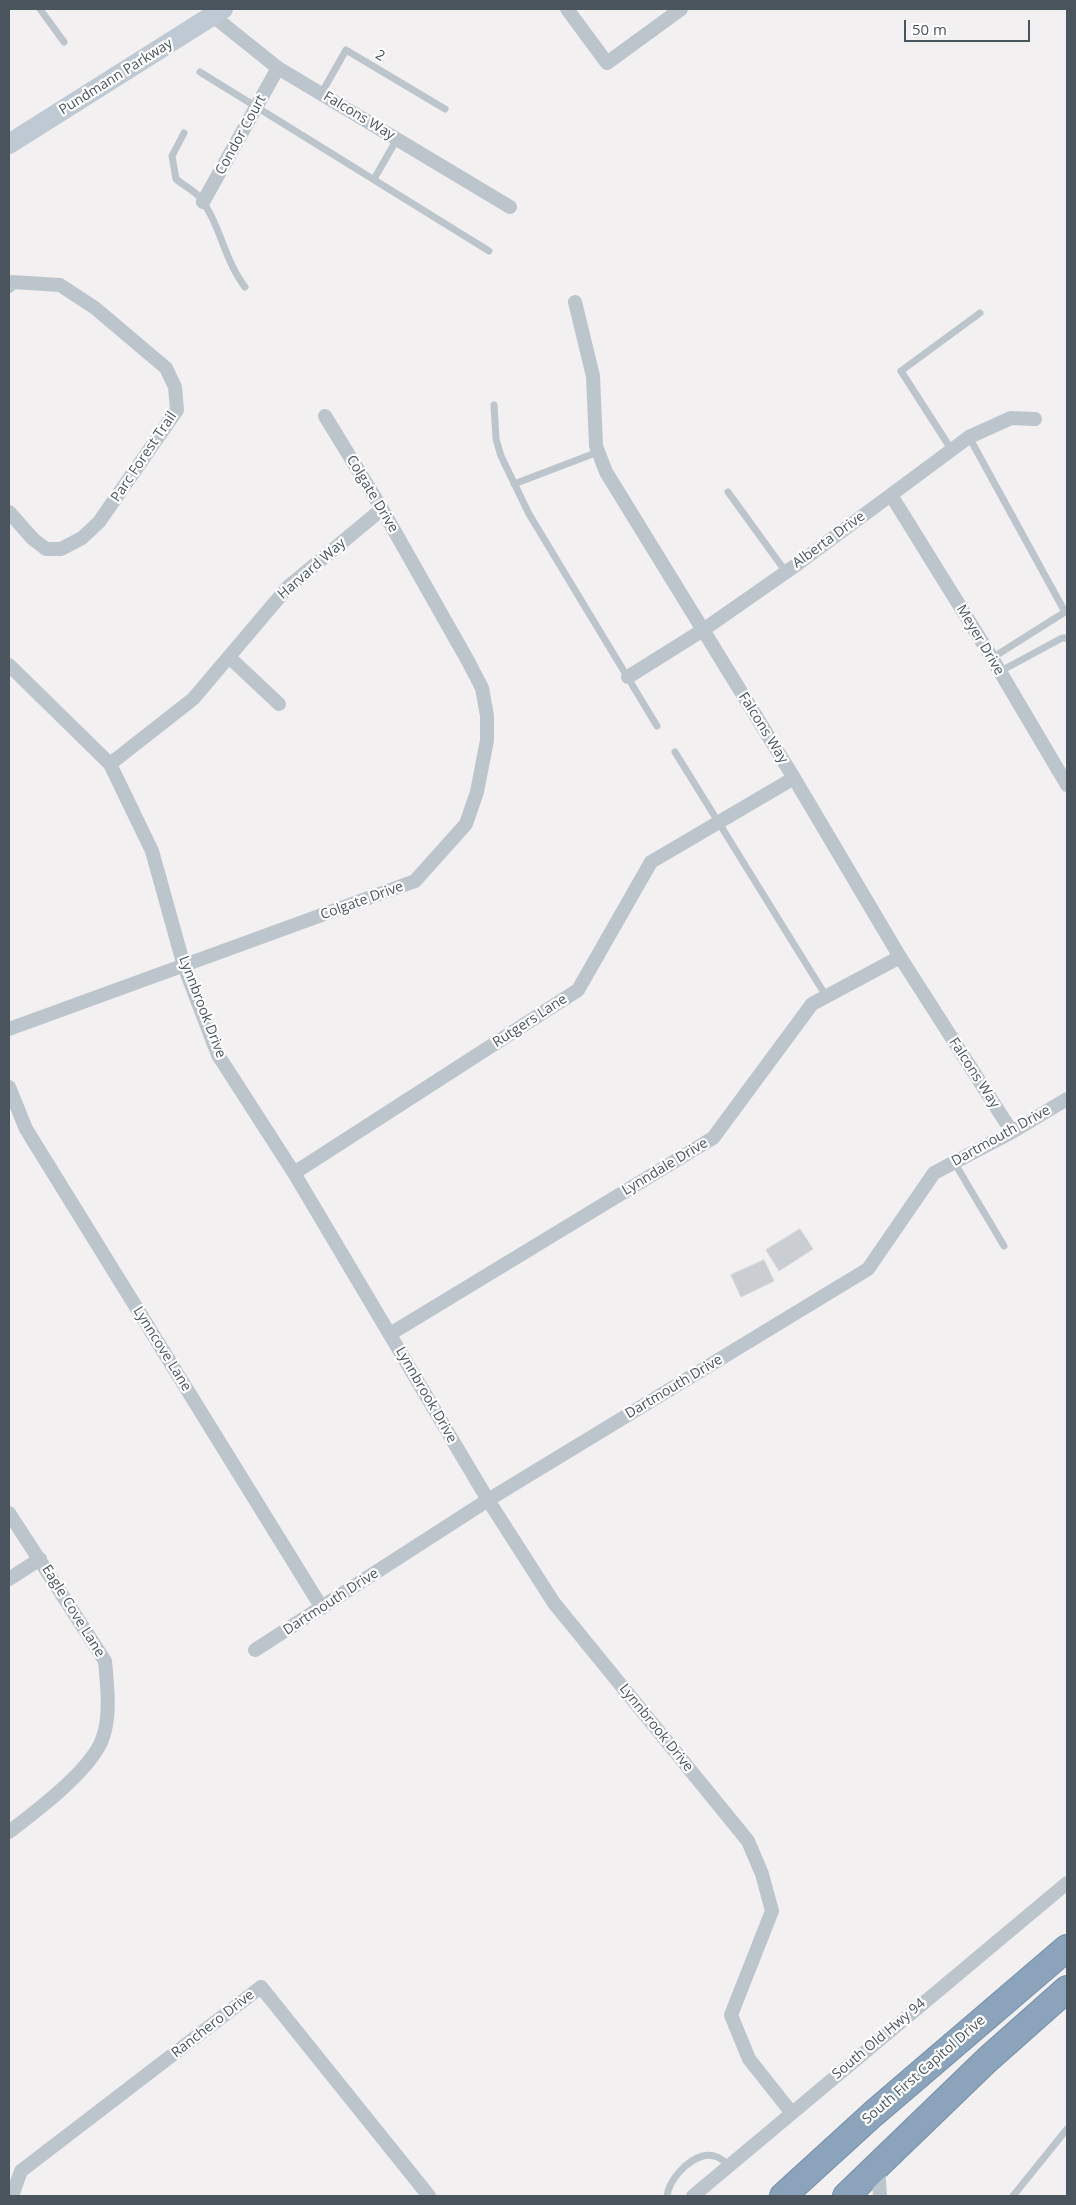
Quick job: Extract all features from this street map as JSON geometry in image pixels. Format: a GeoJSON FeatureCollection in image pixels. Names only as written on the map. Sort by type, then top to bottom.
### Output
{"type":"FeatureCollection","features":[{"type":"Feature","properties":{"kind":"highway","name":"South First Capitol Drive"},"geometry":{"type":"LineString","coordinates":[[784,2196],[873,2114],[1067,1948]]}},
{"type":"Feature","properties":{"kind":"highway"},"geometry":{"type":"LineString","coordinates":[[846,2196],[987,2060],[1067,1989]]}},
{"type":"Feature","properties":{"kind":"street"},"geometry":{"type":"LineString","coordinates":[[567,9],[607,63],[681,9]]}},
{"type":"Feature","properties":{"kind":"street","name":"Falcons Way"},"geometry":{"type":"LineString","coordinates":[[218,12],[278,68],[510,208]]}},
{"type":"Feature","properties":{"kind":"street","name":"Pundmann Parkway"},"geometry":{"type":"LineString","coordinates":[[9,144],[218,12]]}},
{"type":"Feature","properties":{"kind":"street","name":"Condor Court"},"geometry":{"type":"LineString","coordinates":[[203,202],[278,68]]}},
{"type":"Feature","properties":{"kind":"street","name":"Parc Forest Trail"},"geometry":{"type":"LineString","coordinates":[[9,512],[33,539],[46,548],[61,549],[82,538],[99,522],[177,410],[176,387],[166,368],[95,308],[60,284],[10,282]]}},
{"type":"Feature","properties":{"kind":"street","name":"Falcons Way"},"geometry":{"type":"LineString","coordinates":[[574,302],[593,376],[598,452],[606,472],[794,778],[900,957],[1012,1132]]}},
{"type":"Feature","properties":{"kind":"street","name":"Colgate Drive"},"geometry":{"type":"LineString","coordinates":[[9,1029],[416,882],[466,824],[477,792],[486,740],[487,716],[482,688],[382,509],[325,416]]}},
{"type":"Feature","properties":{"kind":"street","name":"Alberta Drive"},"geometry":{"type":"LineString","coordinates":[[628,677],[703,630],[786,572],[969,437],[1011,418],[1035,419]]}},
{"type":"Feature","properties":{"kind":"street","name":"Meyer Drive"},"geometry":{"type":"LineString","coordinates":[[891,495],[992,658],[1067,785]]}},
{"type":"Feature","properties":{"kind":"street","name":"Harvard Way"},"geometry":{"type":"LineString","coordinates":[[110,764],[193,699],[288,587],[382,509]]}},
{"type":"Feature","properties":{"kind":"street"},"geometry":{"type":"LineString","coordinates":[[229,657],[280,704]]}},
{"type":"Feature","properties":{"kind":"street","name":"Lynnbrook Drive"},"geometry":{"type":"LineString","coordinates":[[9,665],[110,764],[152,851],[184,966],[218,1056],[294,1173],[488,1500],[554,1603],[748,1841],[762,1874],[772,1910],[731,2015],[749,2059],[791,2112]]}},
{"type":"Feature","properties":{"kind":"street","name":"Rutgers Lane"},"geometry":{"type":"LineString","coordinates":[[294,1173],[578,990],[651,862],[794,778]]}},
{"type":"Feature","properties":{"kind":"street","name":"Lynndale Drive"},"geometry":{"type":"LineString","coordinates":[[390,1334],[713,1138],[812,1004],[900,957]]}},
{"type":"Feature","properties":{"kind":"street","name":"Lynncove Lane"},"geometry":{"type":"LineString","coordinates":[[9,1087],[26,1129],[322,1608]]}},
{"type":"Feature","properties":{"kind":"street","name":"Dartmouth Drive"},"geometry":{"type":"LineString","coordinates":[[255,1650],[488,1500],[868,1269],[934,1173],[1012,1132],[1067,1099]]}},
{"type":"Feature","properties":{"kind":"street","name":"Eagle Cove Lane"},"geometry":{"type":"LineString","coordinates":[[9,1513],[105,1660],[106,1713],[103,1737],[91,1760],[37,1810],[9,1832]]}},
{"type":"Feature","properties":{"kind":"street","name":"Eagle Cove Lane"},"geometry":{"type":"LineString","coordinates":[[9,1579],[40,1558]]}},
{"type":"Feature","properties":{"kind":"street","name":"South Old Hwy 94"},"geometry":{"type":"LineString","coordinates":[[693,2196],[1067,1882]]}},
{"type":"Feature","properties":{"kind":"street","name":"Ranchero Drive"},"geometry":{"type":"LineString","coordinates":[[12,2196],[21,2171],[261,1987],[429,2196]]}},
{"type":"Feature","properties":{"kind":"street"},"geometry":{"type":"LineString","coordinates":[[878,2165],[880,2196]]}},
{"type":"Feature","properties":{"kind":"lane"},"geometry":{"type":"LineString","coordinates":[[40,9],[64,42]]}},
{"type":"Feature","properties":{"kind":"lane","name":"2"},"geometry":{"type":"LineString","coordinates":[[321,94],[346,50],[445,109]]}},
{"type":"Feature","properties":{"kind":"lane"},"geometry":{"type":"LineString","coordinates":[[200,72],[488,251]]}},
{"type":"Feature","properties":{"kind":"lane"},"geometry":{"type":"LineString","coordinates":[[184,133],[172,156],[176,179],[192,189],[203,202],[229,261],[245,287]]}},
{"type":"Feature","properties":{"kind":"lane"},"geometry":{"type":"LineString","coordinates":[[374,180],[397,139]]}},
{"type":"Feature","properties":{"kind":"lane"},"geometry":{"type":"LineString","coordinates":[[951,449],[901,371],[980,313]]}},
{"type":"Feature","properties":{"kind":"lane"},"geometry":{"type":"LineString","coordinates":[[494,405],[496,439],[501,456],[529,514],[657,726]]}},
{"type":"Feature","properties":{"kind":"lane"},"geometry":{"type":"LineString","coordinates":[[969,437],[1065,612],[992,658]]}},
{"type":"Feature","properties":{"kind":"lane"},"geometry":{"type":"LineString","coordinates":[[514,484],[598,452]]}},
{"type":"Feature","properties":{"kind":"lane"},"geometry":{"type":"LineString","coordinates":[[728,492],[786,572]]}},
{"type":"Feature","properties":{"kind":"lane"},"geometry":{"type":"LineString","coordinates":[[999,672],[1062,638],[1067,638]]}},
{"type":"Feature","properties":{"kind":"lane"},"geometry":{"type":"LineString","coordinates":[[676,752],[826,996]]}},
{"type":"Feature","properties":{"kind":"lane"},"geometry":{"type":"LineString","coordinates":[[954,1162],[1004,1246]]}},
{"type":"Feature","properties":{"kind":"lane"},"geometry":{"type":"LineString","coordinates":[[1012,2196],[1067,2129]]}},
{"type":"Feature","properties":{"kind":"lane"},"geometry":{"type":"LineString","coordinates":[[667,2196],[668,2187],[684,2167],[704,2156],[718,2156],[729,2165]]}},
{"type":"Feature","properties":{"kind":"building"},"geometry":{"type":"Polygon","coordinates":[[[800,1229],[813,1249],[779,1271],[766,1250],[800,1229]]]}},
{"type":"Feature","properties":{"kind":"building"},"geometry":{"type":"Polygon","coordinates":[[[764,1260],[774,1281],[741,1297],[731,1275],[764,1260]]]}}]}
